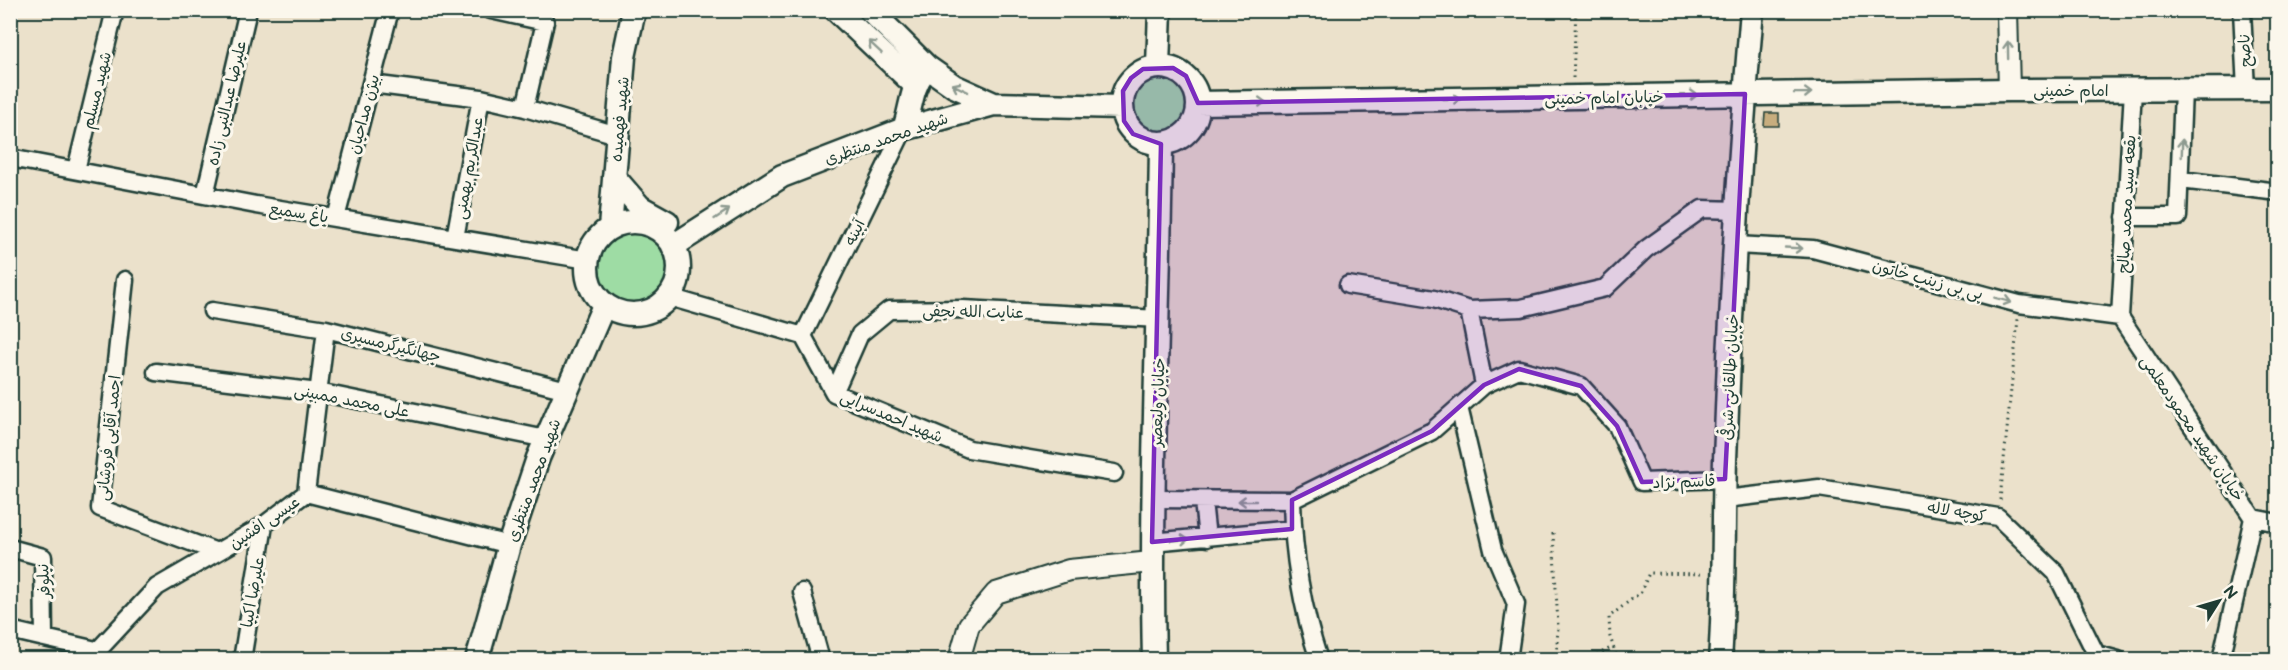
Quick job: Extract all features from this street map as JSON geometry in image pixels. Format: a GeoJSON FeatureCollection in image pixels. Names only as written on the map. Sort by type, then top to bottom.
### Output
{"type":"FeatureCollection","features":[{"type":"Feature","properties":{"kind":"main road","name":"شهید فهمیده"},"geometry":{"type":"LineString","coordinates":[[610,228],[624,57],[634,10]]}},
{"type":"Feature","properties":{"kind":"main road"},"geometry":{"type":"LineString","coordinates":[[836,10],[921,76],[954,86],[994,104]]}},
{"type":"Feature","properties":{"kind":"main road"},"geometry":{"type":"LineString","coordinates":[[870,10],[921,76]]}},
{"type":"Feature","properties":{"kind":"main road"},"geometry":{"type":"LineString","coordinates":[[1158,66],[1160,10]]}},
{"type":"Feature","properties":{"kind":"main road","name":"خیابان طالقانی شرقی"},"geometry":{"type":"LineString","coordinates":[[1720,660],[1736,245],[1752,10]]}},
{"type":"Feature","properties":{"kind":"main road"},"geometry":{"type":"LineString","coordinates":[[1158,66],[1173,68],[1186,76],[1195,88],[1198,103],[1196,118],[1188,131],[1176,141],[1161,144],[1146,142],[1133,134],[1124,121],[1121,107],[1123,91],[1131,78],[1143,69],[1158,66]]}},
{"type":"Feature","properties":{"kind":"main road"},"geometry":{"type":"LineString","coordinates":[[904,129],[921,76]]}},
{"type":"Feature","properties":{"kind":"main road","name":"خیابان امام خمینی"},"geometry":{"type":"LineString","coordinates":[[1198,103],[2009,90]]}},
{"type":"Feature","properties":{"kind":"main road","name":"امام خمینی"},"geometry":{"type":"LineString","coordinates":[[2009,90],[2246,90]]}},
{"type":"Feature","properties":{"kind":"main road"},"geometry":{"type":"LineString","coordinates":[[2246,90],[2277,90]]}},
{"type":"Feature","properties":{"kind":"main road","name":"شهید محمد منتظری"},"geometry":{"type":"LineString","coordinates":[[673,246],[782,176],[904,129],[994,104],[1121,107]]}},
{"type":"Feature","properties":{"kind":"main road","name":"خیابان ولیعصر"},"geometry":{"type":"LineString","coordinates":[[1154,660],[1152,552],[1160,319],[1161,144]]}},
{"type":"Feature","properties":{"kind":"main road"},"geometry":{"type":"LineString","coordinates":[[614,177],[630,198],[652,215],[675,225],[699,229]]}},
{"type":"Feature","properties":{"kind":"main road"},"geometry":{"type":"LineString","coordinates":[[627,222],[645,224],[661,232],[673,246],[679,263],[677,281],[669,297],[656,309],[639,314],[621,313],[604,305],[593,291],[587,274],[588,260],[596,240],[610,228],[627,222]]}},
{"type":"Feature","properties":{"kind":"main road","name":"شهید محمد منتظری"},"geometry":{"type":"LineString","coordinates":[[477,660],[509,544],[546,439],[604,305]]}},
{"type":"Feature","properties":{"kind":"street","name":"شهید مسلم"},"geometry":{"type":"LineString","coordinates":[[76,170],[115,10]]}},
{"type":"Feature","properties":{"kind":"street","name":"علیرضا عبدالنبی زاده"},"geometry":{"type":"LineString","coordinates":[[205,195],[248,10]]}},
{"type":"Feature","properties":{"kind":"street","name":"بیژن مداحیان"},"geometry":{"type":"LineString","coordinates":[[336,218],[390,10]]}},
{"type":"Feature","properties":{"kind":"street"},"geometry":{"type":"LineString","coordinates":[[491,10],[545,22],[525,108]]}},
{"type":"Feature","properties":{"kind":"street"},"geometry":{"type":"LineString","coordinates":[[2007,10],[2009,90]]}},
{"type":"Feature","properties":{"kind":"street","name":"ناصح"},"geometry":{"type":"LineString","coordinates":[[2242,10],[2246,90]]}},
{"type":"Feature","properties":{"kind":"street","name":"عبدالکریم بهمنی"},"geometry":{"type":"LineString","coordinates":[[371,84],[481,98],[525,108],[617,135]]}},
{"type":"Feature","properties":{"kind":"street","name":"بقعه سید محمد صالح"},"geometry":{"type":"LineString","coordinates":[[2120,317],[2133,90]]}},
{"type":"Feature","properties":{"kind":"street"},"geometry":{"type":"LineString","coordinates":[[2126,217],[2178,217],[2183,90]]}},
{"type":"Feature","properties":{"kind":"street","name":"عبدالکریم بهمنی"},"geometry":{"type":"LineString","coordinates":[[455,238],[481,98]]}},
{"type":"Feature","properties":{"kind":"street","name":"آبینه"},"geometry":{"type":"LineString","coordinates":[[803,336],[904,129]]}},
{"type":"Feature","properties":{"kind":"street","name":"باغ سمیع"},"geometry":{"type":"LineString","coordinates":[[10,158],[205,195],[588,260]]}},
{"type":"Feature","properties":{"kind":"street"},"geometry":{"type":"LineString","coordinates":[[2181,180],[2277,192]]}},
{"type":"Feature","properties":{"kind":"street"},"geometry":{"type":"LineString","coordinates":[[1348,285],[1425,297],[1469,310],[1521,308],[1605,288],[1646,249],[1702,209],[1738,210]]}},
{"type":"Feature","properties":{"kind":"street","name":"بی بی زینب خاتون"},"geometry":{"type":"LineString","coordinates":[[1736,245],[1813,249],[2019,304],[2120,317]]}},
{"type":"Feature","properties":{"kind":"street","name":"احمد آقایی فروشانی"},"geometry":{"type":"LineString","coordinates":[[125,280],[100,508],[217,552]]}},
{"type":"Feature","properties":{"kind":"street"},"geometry":{"type":"LineString","coordinates":[[669,297],[803,336]]}},
{"type":"Feature","properties":{"kind":"street","name":"عنایت الله نجفی"},"geometry":{"type":"LineString","coordinates":[[834,393],[860,334],[890,310],[963,309],[1160,319]]}},
{"type":"Feature","properties":{"kind":"street"},"geometry":{"type":"LineString","coordinates":[[1469,310],[1484,386]]}},
{"type":"Feature","properties":{"kind":"street","name":"جهانگیرگرمسیری"},"geometry":{"type":"LineString","coordinates":[[212,311],[326,329],[400,345],[567,390]]}},
{"type":"Feature","properties":{"kind":"street","name":"خیابان شهید محمودمعلمی"},"geometry":{"type":"LineString","coordinates":[[2120,317],[2253,518],[2277,523]]}},
{"type":"Feature","properties":{"kind":"street"},"geometry":{"type":"LineString","coordinates":[[306,493],[326,329]]}},
{"type":"Feature","properties":{"kind":"street","name":"شهید احمدسرایی"},"geometry":{"type":"LineString","coordinates":[[803,336],[834,393],[969,448],[1114,473]]}},
{"type":"Feature","properties":{"kind":"street","name":"قاسم نژاد"},"geometry":{"type":"LineString","coordinates":[[1292,500],[1432,431],[1484,386],[1520,369],[1581,386],[1617,426],[1642,482],[1725,489]]}},
{"type":"Feature","properties":{"kind":"street","name":"علی محمد ممبینی"},"geometry":{"type":"LineString","coordinates":[[156,372],[318,392],[546,439]]}},
{"type":"Feature","properties":{"kind":"street"},"geometry":{"type":"LineString","coordinates":[[1460,407],[1492,550],[1516,604],[1508,660]]}},
{"type":"Feature","properties":{"kind":"street","name":"کوچه لاله"},"geometry":{"type":"LineString","coordinates":[[1725,489],[1819,488],[1998,517],[2056,573],[2096,654],[2118,660]]}},
{"type":"Feature","properties":{"kind":"street","name":"عیسی افشین"},"geometry":{"type":"LineString","coordinates":[[93,655],[157,587],[264,525],[306,493],[509,544]]}},
{"type":"Feature","properties":{"kind":"street"},"geometry":{"type":"LineString","coordinates":[[1154,499],[1292,500],[1292,529],[1304,616],[1319,660]]}},
{"type":"Feature","properties":{"kind":"street"},"geometry":{"type":"LineString","coordinates":[[1203,501],[1207,538]]}},
{"type":"Feature","properties":{"kind":"street"},"geometry":{"type":"LineString","coordinates":[[2221,660],[2253,518]]}},
{"type":"Feature","properties":{"kind":"street","name":"علیرضا اکبیا"},"geometry":{"type":"LineString","coordinates":[[242,660],[264,525]]}},
{"type":"Feature","properties":{"kind":"street"},"geometry":{"type":"LineString","coordinates":[[959,660],[969,625],[996,593],[1069,570],[1207,538],[1292,529]]}},
{"type":"Feature","properties":{"kind":"street","name":"نیلوفر"},"geometry":{"type":"LineString","coordinates":[[10,548],[43,556],[44,638]]}},
{"type":"Feature","properties":{"kind":"street"},"geometry":{"type":"LineString","coordinates":[[802,592],[821,660]]}},
{"type":"Feature","properties":{"kind":"street"},"geometry":{"type":"LineString","coordinates":[[10,630],[44,638],[93,655]]}},
{"type":"Feature","properties":{"kind":"path"},"geometry":{"type":"LineString","coordinates":[[1572,97],[1576,10]]}},
{"type":"Feature","properties":{"kind":"path"},"geometry":{"type":"LineString","coordinates":[[1998,517],[2019,304]]}},
{"type":"Feature","properties":{"kind":"path"},"geometry":{"type":"LineString","coordinates":[[1553,534],[1558,626],[1556,660]]}},
{"type":"Feature","properties":{"kind":"path"},"geometry":{"type":"LineString","coordinates":[[1618,660],[1613,647],[1609,617],[1641,592],[1649,573],[1725,577]]}},
{"type":"Feature","properties":{"kind":"path"},"geometry":{"type":"LineString","coordinates":[[1586,660],[1613,647]]}},
{"type":"Feature","properties":{"kind":"highlighted area"},"geometry":{"type":"Polygon","coordinates":[[[1173,68],[1186,76],[1198,103],[1745,94],[1725,479],[1642,482],[1617,426],[1581,386],[1519,369],[1484,385],[1432,431],[1292,500],[1292,529],[1152,542],[1161,144],[1133,134],[1124,121],[1123,91],[1131,78],[1143,69],[1173,68]]]}},
{"type":"Feature","properties":{"kind":"green space"},"geometry":{"type":"Polygon","coordinates":[[[1159,73],[1172,76],[1182,83],[1189,93],[1192,106],[1189,119],[1182,129],[1172,136],[1159,139],[1146,136],[1136,129],[1129,119],[1126,106],[1129,93],[1136,83],[1146,76],[1159,73]]]}},
{"type":"Feature","properties":{"kind":"green space"},"geometry":{"type":"Polygon","coordinates":[[[626,234],[640,234],[652,239],[662,249],[667,268],[662,287],[652,297],[640,302],[626,302],[614,297],[604,287],[599,275],[599,261],[604,249],[614,239],[626,234]]]}},
{"type":"Feature","properties":{"kind":"building"},"geometry":{"type":"Polygon","coordinates":[[[1765,113],[1779,113],[1779,126],[1764,126],[1765,113]]]}}]}
